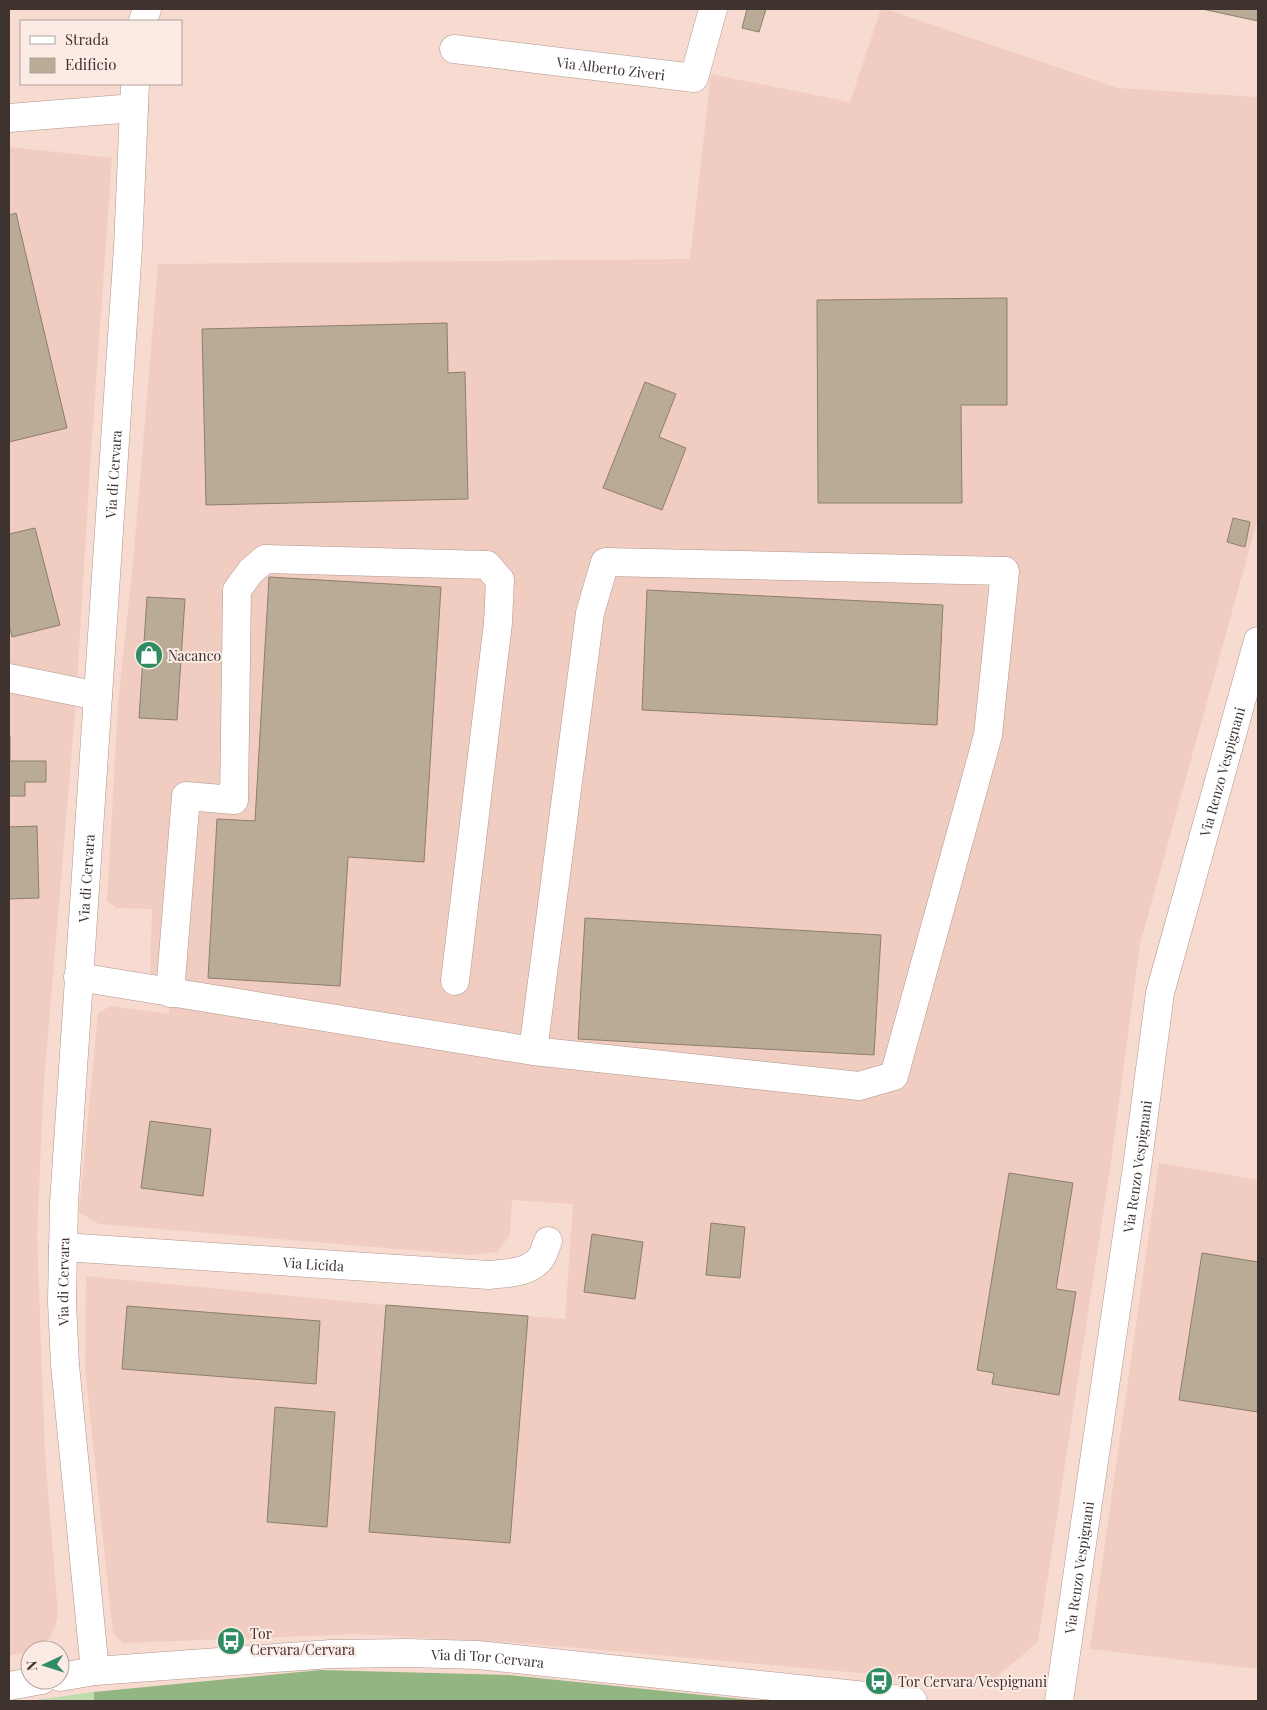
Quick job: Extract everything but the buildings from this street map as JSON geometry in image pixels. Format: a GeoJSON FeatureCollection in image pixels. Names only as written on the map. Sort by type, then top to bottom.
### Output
{"type":"FeatureCollection","features":[{"type":"Feature","properties":{"kind":"street","name":"Via Alberto Ziveri"},"geometry":{"type":"LineString","coordinates":[[454,49],[694,78],[713,9]]}},
{"type":"Feature","properties":{"kind":"street"},"geometry":{"type":"LineString","coordinates":[[9,118],[134,96]]}},
{"type":"Feature","properties":{"kind":"street","name":"Via di Cervara"},"geometry":{"type":"LineString","coordinates":[[95,1671],[65,1365],[62,1302],[63,1247],[78,977],[128,247],[134,96]]}},
{"type":"Feature","properties":{"kind":"street"},"geometry":{"type":"LineString","coordinates":[[170,993],[186,796],[234,800],[237,590],[251,571],[266,559],[487,565],[500,580],[498,623],[454,982]]}},
{"type":"Feature","properties":{"kind":"street"},"geometry":{"type":"LineString","coordinates":[[78,977],[533,1051],[859,1086],[894,1076],[988,735],[1005,571],[605,562],[590,613],[533,1051]]}},
{"type":"Feature","properties":{"kind":"street","name":"Via Renzo Vespignani"},"geometry":{"type":"LineString","coordinates":[[1058,1701],[1138,1160],[1160,993],[1255,671],[1258,641]]}},
{"type":"Feature","properties":{"kind":"street"},"geometry":{"type":"LineString","coordinates":[[9,678],[98,696]]}},
{"type":"Feature","properties":{"kind":"street","name":"Via Licida"},"geometry":{"type":"LineString","coordinates":[[63,1247],[489,1274],[524,1270],[533,1265],[541,1258],[548,1241]]}},
{"type":"Feature","properties":{"kind":"street","name":"Via di Tor Cervara"},"geometry":{"type":"LineString","coordinates":[[70,1675],[95,1671],[331,1654],[408,1653],[468,1655],[541,1661],[913,1701]]}},
{"type":"Feature","properties":{"kind":"shaded area"},"geometry":{"type":"Polygon","coordinates":[[[881,9],[886,9],[1118,88],[1258,97],[1258,518],[1140,944],[1111,1162],[1038,1642],[994,1679],[973,1683],[533,1644],[357,1634],[123,1643],[113,1634],[85,1368],[86,1276],[386,1305],[565,1319],[573,1204],[512,1200],[510,1235],[497,1252],[470,1255],[99,1224],[79,1212],[98,1013],[111,1006],[169,1014],[171,976],[150,974],[152,909],[116,908],[107,901],[118,704],[134,552],[158,264],[690,259],[711,74],[850,102],[881,9]]]}},
{"type":"Feature","properties":{"kind":"shaded area"},"geometry":{"type":"Polygon","coordinates":[[[9,147],[112,158],[90,467],[76,702],[44,1081],[37,1234],[45,1453],[58,1615],[49,1639],[20,1640],[20,1653],[9,1656],[9,147]]]}},
{"type":"Feature","properties":{"kind":"shaded area"},"geometry":{"type":"Polygon","coordinates":[[[1159,1163],[1258,1180],[1258,1669],[1090,1649],[1159,1163]]]}},
{"type":"Feature","properties":{"kind":"green space"},"geometry":{"type":"Polygon","coordinates":[[[320,1670],[509,1675],[761,1701],[94,1701],[94,1692],[320,1670]]]}},
{"type":"Feature","properties":{"kind":"green space"},"geometry":{"type":"Polygon","coordinates":[[[94,1692],[94,1701],[29,1701],[94,1692]]]}},
{"type":"Feature","properties":{"kind":"place","name":"Nacanco"},"geometry":{"type":"Point","coordinates":[149,655]}},
{"type":"Feature","properties":{"kind":"place","name":"Tor Cervara/Cervara"},"geometry":{"type":"Point","coordinates":[231,1641]}},
{"type":"Feature","properties":{"kind":"place","name":"Tor Cervara/Vespignani"},"geometry":{"type":"Point","coordinates":[879,1681]}}]}
